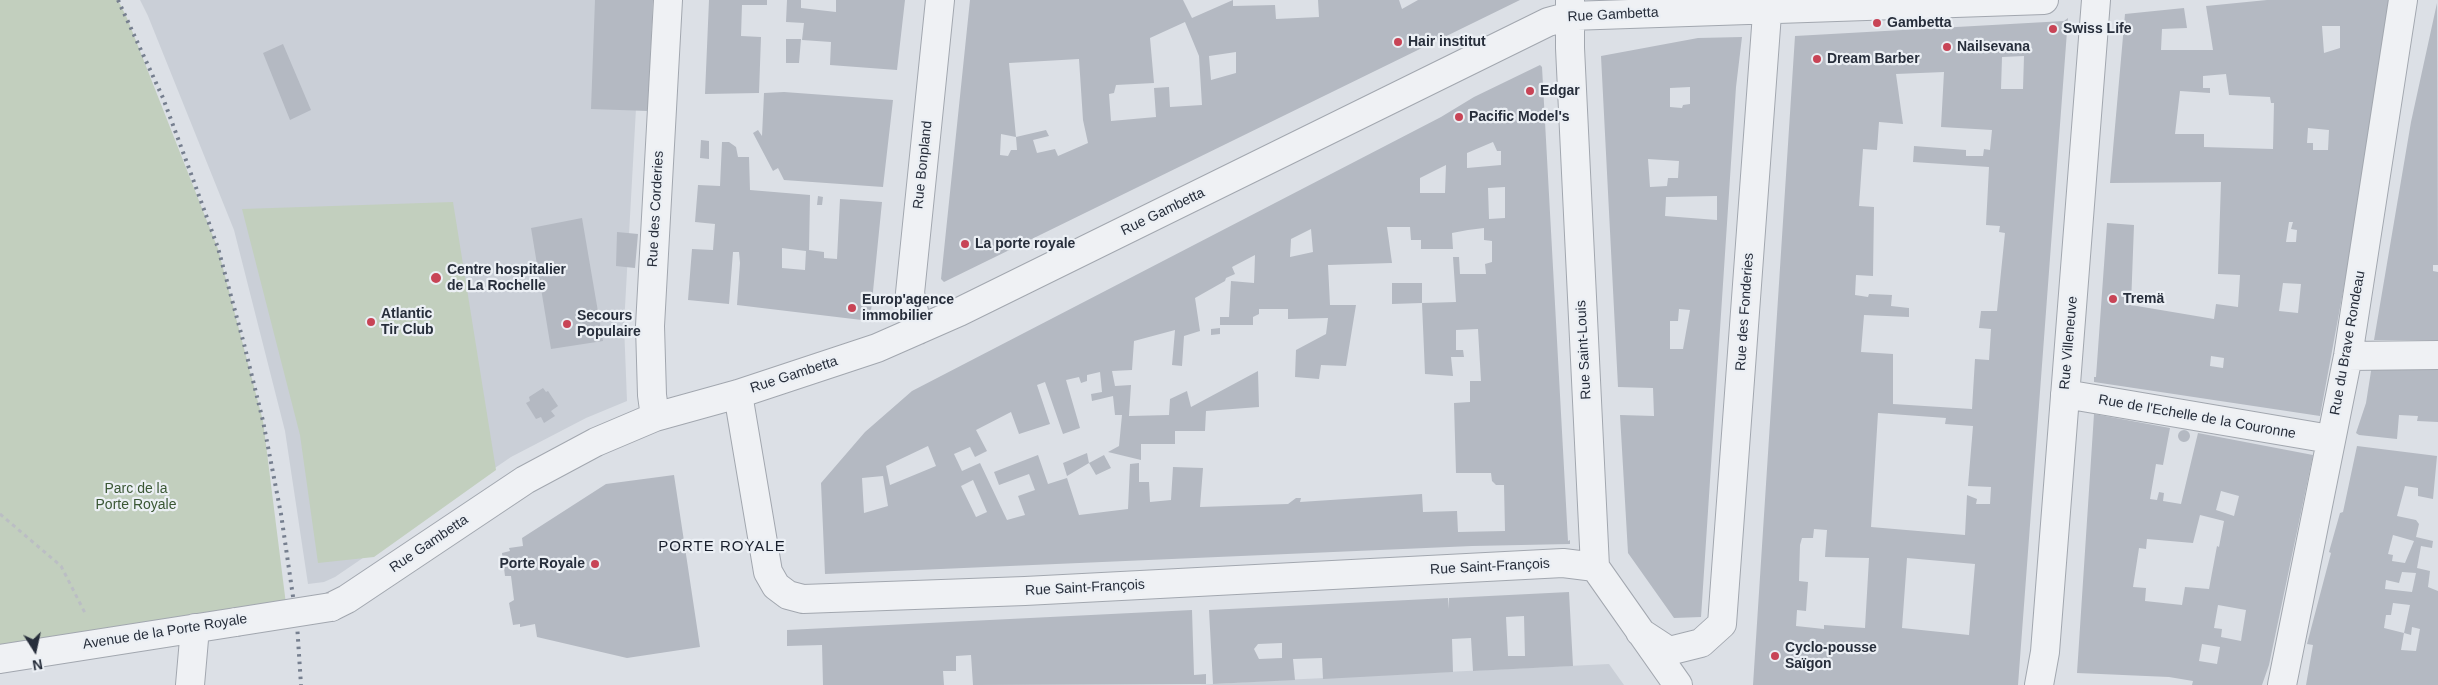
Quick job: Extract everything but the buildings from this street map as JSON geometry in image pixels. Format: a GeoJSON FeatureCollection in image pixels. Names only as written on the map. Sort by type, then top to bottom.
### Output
{"type":"FeatureCollection","features":[{"type":"Feature","properties":{"kind":"street","name":"Rue des Corderies"},"geometry":{"type":"LineString","coordinates":[[655,417],[652,394],[650,326],[668,0]]}},
{"type":"Feature","properties":{"kind":"street","name":"Rue Bonpland"},"geometry":{"type":"LineString","coordinates":[[918,330],[910,293],[940,0]]}},
{"type":"Feature","properties":{"kind":"street","name":"Rue Gambetta"},"geometry":{"type":"LineString","coordinates":[[331,607],[347,599],[525,480],[596,442],[655,417],[738,394],[877,348],[959,312],[1548,22],[1570,8],[2044,0]]}},
{"type":"Feature","properties":{"kind":"street","name":"Rue Villeneuve"},"geometry":{"type":"LineString","coordinates":[[2040,685],[2045,652],[2096,0]]}},
{"type":"Feature","properties":{"kind":"street","name":"Rue du Brave Rondeau"},"geometry":{"type":"LineString","coordinates":[[2282,685],[2348,356],[2403,0]]}},
{"type":"Feature","properties":{"kind":"street","name":"Rue des Fonderies"},"geometry":{"type":"LineString","coordinates":[[1640,632],[1670,651],[1701,643],[1722,624],[1768,5]]}},
{"type":"Feature","properties":{"kind":"street","name":"Rue Saint-Louis"},"geometry":{"type":"LineString","coordinates":[[1570,8],[1594,567]]}},
{"type":"Feature","properties":{"kind":"street"},"geometry":{"type":"LineString","coordinates":[[2348,356],[2438,355]]}},
{"type":"Feature","properties":{"kind":"street","name":"Rue Saint-François"},"geometry":{"type":"LineString","coordinates":[[738,394],[768,572],[776,586],[788,595],[803,599],[1025,591],[1564,564],[1594,567]]}},
{"type":"Feature","properties":{"kind":"street","name":"Rue de l'Echelle de la Couronne"},"geometry":{"type":"LineString","coordinates":[[2065,394],[2330,439]]}},
{"type":"Feature","properties":{"kind":"street"},"geometry":{"type":"LineString","coordinates":[[1594,567],[1640,632],[1680,682]]}},
{"type":"Feature","properties":{"kind":"street","name":"Avenue de la Porte Royale"},"geometry":{"type":"LineString","coordinates":[[0,659],[331,607]]}},
{"type":"Feature","properties":{"kind":"street"},"geometry":{"type":"LineString","coordinates":[[190,685],[195,628]]}},
{"type":"Feature","properties":{"kind":"path"},"geometry":{"type":"LineString","coordinates":[[0,514],[61,566],[100,642]]}},
{"type":"Feature","properties":{"kind":"shaded area","name":"Centre hospitalier de La Rochelle"},"geometry":{"type":"Polygon","coordinates":[[[140,0],[642,0],[624,325],[627,401],[586,418],[511,457],[335,577],[324,582],[308,584],[285,431],[234,230],[140,0]]]}},
{"type":"Feature","properties":{"kind":"shaded area"},"geometry":{"type":"Polygon","coordinates":[[[1609,664],[1624,685],[1200,685],[1263,681],[1609,664]]]}},
{"type":"Feature","properties":{"kind":"green space","name":"Parc de la Porte Royale"},"geometry":{"type":"Polygon","coordinates":[[[0,0],[118,0],[127,18],[218,249],[263,421],[287,612],[0,659],[0,0]]]}},
{"type":"Feature","properties":{"kind":"green space","name":"Atlantic Tir Club"},"geometry":{"type":"Polygon","coordinates":[[[453,202],[496,470],[374,557],[318,563],[300,435],[242,209],[453,202]]]}},
{"type":"Feature","properties":{"kind":"railway"},"geometry":{"type":"LineString","coordinates":[[118,0],[163,98],[190,171],[218,248],[244,344],[263,421],[281,514],[297,624],[301,685]]}},
{"type":"Feature","properties":{"kind":"place","name":"Gambetta"},"geometry":{"type":"Point","coordinates":[1877,23]}},
{"type":"Feature","properties":{"kind":"place","name":"Swiss Life"},"geometry":{"type":"Point","coordinates":[2053,29]}},
{"type":"Feature","properties":{"kind":"place","name":"Hair institut"},"geometry":{"type":"Point","coordinates":[1398,42]}},
{"type":"Feature","properties":{"kind":"place","name":"Nailsevana"},"geometry":{"type":"Point","coordinates":[1947,47]}},
{"type":"Feature","properties":{"kind":"place","name":"Dream Barber"},"geometry":{"type":"Point","coordinates":[1817,59]}},
{"type":"Feature","properties":{"kind":"place","name":"Edgar"},"geometry":{"type":"Point","coordinates":[1530,91]}},
{"type":"Feature","properties":{"kind":"place","name":"Pacific Model's"},"geometry":{"type":"Point","coordinates":[1459,117]}},
{"type":"Feature","properties":{"kind":"place","name":"La porte royale"},"geometry":{"type":"Point","coordinates":[965,244]}},
{"type":"Feature","properties":{"kind":"place","name":"Centre hospitalier de La Rochelle"},"geometry":{"type":"Point","coordinates":[436,278]}},
{"type":"Feature","properties":{"kind":"place","name":"Tremä"},"geometry":{"type":"Point","coordinates":[2113,299]}},
{"type":"Feature","properties":{"kind":"place","name":"Europ'agence immobilier"},"geometry":{"type":"Point","coordinates":[852,308]}},
{"type":"Feature","properties":{"kind":"place","name":"Atlantic Tir Club"},"geometry":{"type":"Point","coordinates":[371,322]}},
{"type":"Feature","properties":{"kind":"place","name":"Secours Populaire"},"geometry":{"type":"Point","coordinates":[567,324]}},
{"type":"Feature","properties":{"kind":"place","name":"Porte Royale"},"geometry":{"type":"Point","coordinates":[595,564]}},
{"type":"Feature","properties":{"kind":"place","name":"Cyclo-pousse Saïgon"},"geometry":{"type":"Point","coordinates":[1775,656]}},
{"type":"Feature","properties":{"kind":"district","name":"PORTE ROYALE"},"geometry":{"type":"Point","coordinates":[722,547]}}]}
